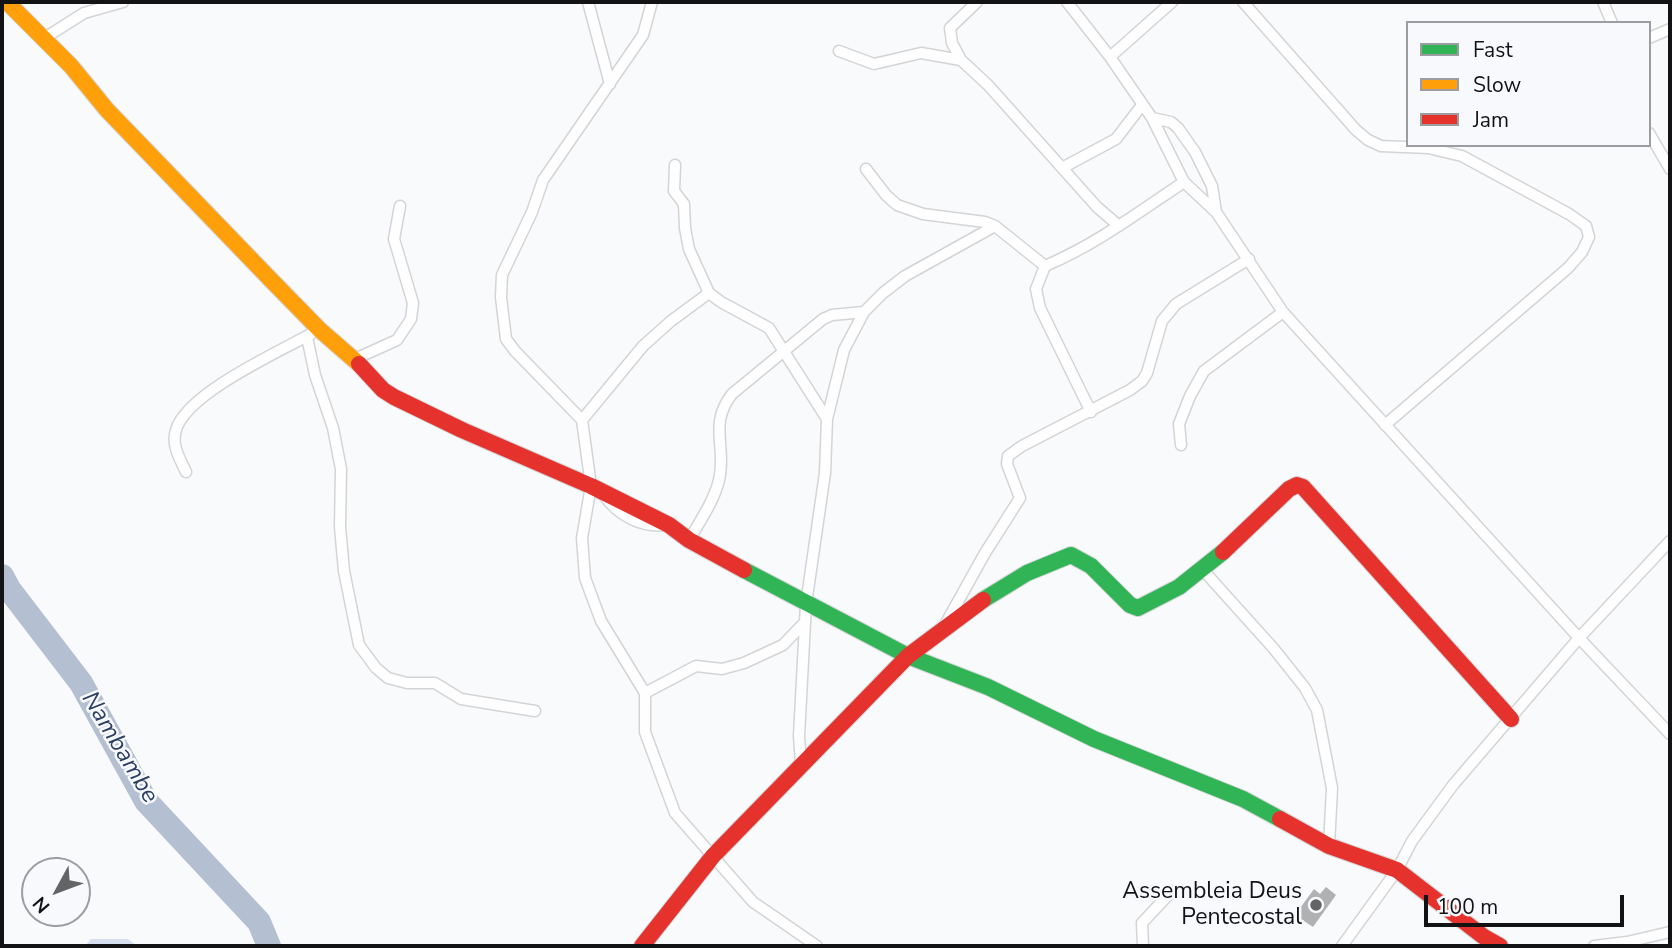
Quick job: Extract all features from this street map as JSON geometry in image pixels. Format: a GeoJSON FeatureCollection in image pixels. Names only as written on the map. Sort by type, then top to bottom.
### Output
{"type":"FeatureCollection","features":[{"type":"Feature","properties":{"kind":"street"},"geometry":{"type":"LineString","coordinates":[[7,2],[71,66],[314,333],[355,359],[383,390],[394,397],[462,430],[596,488],[669,525],[689,540],[806,604],[908,656],[988,687],[1094,739],[1243,799],[1329,846],[1397,870],[1484,937],[1500,946]]}},
{"type":"Feature","properties":{"kind":"street"},"geometry":{"type":"LineString","coordinates":[[43,38],[84,13],[123,2]]}},
{"type":"Feature","properties":{"kind":"street"},"geometry":{"type":"LineString","coordinates":[[588,2],[610,84]]}},
{"type":"Feature","properties":{"kind":"street"},"geometry":{"type":"LineString","coordinates":[[652,2],[643,35],[543,180],[532,212],[502,275],[501,297],[506,338],[515,351],[582,420],[596,488],[582,538],[586,578],[601,621],[645,693],[645,732],[675,813],[753,902],[817,946]]}},
{"type":"Feature","properties":{"kind":"street"},"geometry":{"type":"LineString","coordinates":[[977,2],[950,28],[952,43],[961,60],[988,85],[1097,207],[1119,226]]}},
{"type":"Feature","properties":{"kind":"street"},"geometry":{"type":"LineString","coordinates":[[1067,2],[1110,57],[1152,118],[1184,182],[1216,212],[1283,312],[1579,638],[1670,734]]}},
{"type":"Feature","properties":{"kind":"street"},"geometry":{"type":"LineString","coordinates":[[1110,57],[1172,2]]}},
{"type":"Feature","properties":{"kind":"street"},"geometry":{"type":"LineString","coordinates":[[1243,2],[1356,130],[1368,140],[1381,146],[1428,148],[1462,156],[1586,226],[1589,237],[1582,252],[1568,268],[1385,425]]}},
{"type":"Feature","properties":{"kind":"street"},"geometry":{"type":"LineString","coordinates":[[1603,2],[1611,21]]}},
{"type":"Feature","properties":{"kind":"street"},"geometry":{"type":"LineString","coordinates":[[1651,37],[1670,29]]}},
{"type":"Feature","properties":{"kind":"street"},"geometry":{"type":"LineString","coordinates":[[839,51],[874,64],[921,53],[961,60]]}},
{"type":"Feature","properties":{"kind":"street"},"geometry":{"type":"LineString","coordinates":[[1062,168],[1116,139],[1142,105]]}},
{"type":"Feature","properties":{"kind":"street"},"geometry":{"type":"LineString","coordinates":[[1152,118],[1171,122],[1195,152],[1212,186],[1216,212]]}},
{"type":"Feature","properties":{"kind":"street"},"geometry":{"type":"LineString","coordinates":[[1651,136],[1670,169]]}},
{"type":"Feature","properties":{"kind":"street"},"geometry":{"type":"LineString","coordinates":[[675,165],[674,191],[684,204],[685,228],[690,249],[709,293],[769,328],[827,419]]}},
{"type":"Feature","properties":{"kind":"street"},"geometry":{"type":"LineString","coordinates":[[866,169],[897,205],[923,214],[985,222],[995,226],[1045,266]]}},
{"type":"Feature","properties":{"kind":"street"},"geometry":{"type":"LineString","coordinates":[[1091,412],[1040,308],[1036,289],[1045,266],[1119,226],[1184,182]]}},
{"type":"Feature","properties":{"kind":"street"},"geometry":{"type":"LineString","coordinates":[[355,359],[397,340],[411,319],[413,303],[394,239],[400,206]]}},
{"type":"Feature","properties":{"kind":"street"},"geometry":{"type":"LineString","coordinates":[[801,764],[799,736],[806,604],[825,472],[827,419],[844,350],[864,313],[883,293],[905,276],[995,226]]}},
{"type":"Feature","properties":{"kind":"street"},"geometry":{"type":"LineString","coordinates":[[942,629],[1020,498],[1007,464],[1009,456],[1022,446],[1091,412],[1142,381],[1151,363],[1162,321],[1176,304],[1249,259]]}},
{"type":"Feature","properties":{"kind":"street"},"geometry":{"type":"LineString","coordinates":[[582,420],[643,346],[709,293]]}},
{"type":"Feature","properties":{"kind":"street"},"geometry":{"type":"LineString","coordinates":[[1181,445],[1179,424],[1204,371],[1283,312]]}},
{"type":"Feature","properties":{"kind":"street"},"geometry":{"type":"LineString","coordinates":[[689,540],[720,478],[722,458],[718,421],[732,394],[823,319],[832,315],[864,313]]}},
{"type":"Feature","properties":{"kind":"street"},"geometry":{"type":"LineString","coordinates":[[186,471],[174,445],[175,432],[182,417],[196,402],[244,371],[314,333]]}},
{"type":"Feature","properties":{"kind":"street"},"geometry":{"type":"LineString","coordinates":[[314,333],[315,375],[333,428],[341,469],[340,527],[344,571],[359,645],[376,668],[388,678],[408,683],[435,682],[461,699],[536,711]]}},
{"type":"Feature","properties":{"kind":"street"},"geometry":{"type":"LineString","coordinates":[[642,946],[713,856],[908,656],[942,629],[1015,580],[1052,560],[1071,555],[1091,566],[1130,605],[1138,608],[1150,604],[1203,570],[1289,489],[1297,485],[1303,487],[1511,719]]}},
{"type":"Feature","properties":{"kind":"street"},"geometry":{"type":"LineString","coordinates":[[1342,946],[1397,870],[1412,841],[1453,785],[1579,638],[1670,541]]}},
{"type":"Feature","properties":{"kind":"street"},"geometry":{"type":"LineString","coordinates":[[1203,570],[1274,649],[1305,688],[1317,710],[1332,788],[1329,846]]}},
{"type":"Feature","properties":{"kind":"street"},"geometry":{"type":"LineString","coordinates":[[783,645],[805,622]]}},
{"type":"Feature","properties":{"kind":"street"},"geometry":{"type":"LineString","coordinates":[[645,693],[696,666],[722,669],[733,667],[783,645],[804,643]]}},
{"type":"Feature","properties":{"kind":"street"},"geometry":{"type":"LineString","coordinates":[[1143,946],[1142,923],[1172,891]]}},
{"type":"Feature","properties":{"kind":"street"},"geometry":{"type":"LineString","coordinates":[[1594,946],[1627,944],[1670,932]]}},
{"type":"Feature","properties":{"kind":"shaded area"},"geometry":{"type":"Polygon","coordinates":[[[91,939],[128,939],[137,946],[85,946],[91,939]]]}},
{"type":"Feature","properties":{"kind":"building"},"geometry":{"type":"Polygon","coordinates":[[[1326,887],[1336,895],[1313,927],[1295,915],[1314,889],[1320,894],[1326,887]]]}},
{"type":"Feature","properties":{"kind":"waterway","name":"Nambambe"},"geometry":{"type":"LineString","coordinates":[[2,576],[81,683],[146,801],[259,922],[269,946]]}},
{"type":"Feature","properties":{"kind":"traffic: fast"},"geometry":{"type":"LineString","coordinates":[[983,600],[1027,573],[1071,555],[1091,566],[1130,605],[1138,608],[1179,587],[1223,552]]}},
{"type":"Feature","properties":{"kind":"traffic: fast"},"geometry":{"type":"LineString","coordinates":[[744,570],[908,656],[988,687],[1094,739],[1243,799],[1280,819]]}},
{"type":"Feature","properties":{"kind":"traffic: slow"},"geometry":{"type":"LineString","coordinates":[[7,2],[71,66],[107,110],[272,281],[320,330],[359,364]]}},
{"type":"Feature","properties":{"kind":"traffic: jam"},"geometry":{"type":"LineString","coordinates":[[359,364],[383,390],[394,397],[591,486],[669,525],[689,540],[744,570]]}},
{"type":"Feature","properties":{"kind":"traffic: jam"},"geometry":{"type":"LineString","coordinates":[[1223,552],[1289,489],[1297,485],[1303,487],[1511,719]]}},
{"type":"Feature","properties":{"kind":"traffic: jam"},"geometry":{"type":"LineString","coordinates":[[642,946],[713,856],[908,656],[983,600]]}},
{"type":"Feature","properties":{"kind":"traffic: jam"},"geometry":{"type":"LineString","coordinates":[[1280,819],[1329,846],[1397,870],[1484,937],[1500,946]]}},
{"type":"Feature","properties":{"kind":"place","name":"Assembleia Deus Pentecostal"},"geometry":{"type":"Point","coordinates":[1316,905]}}]}
